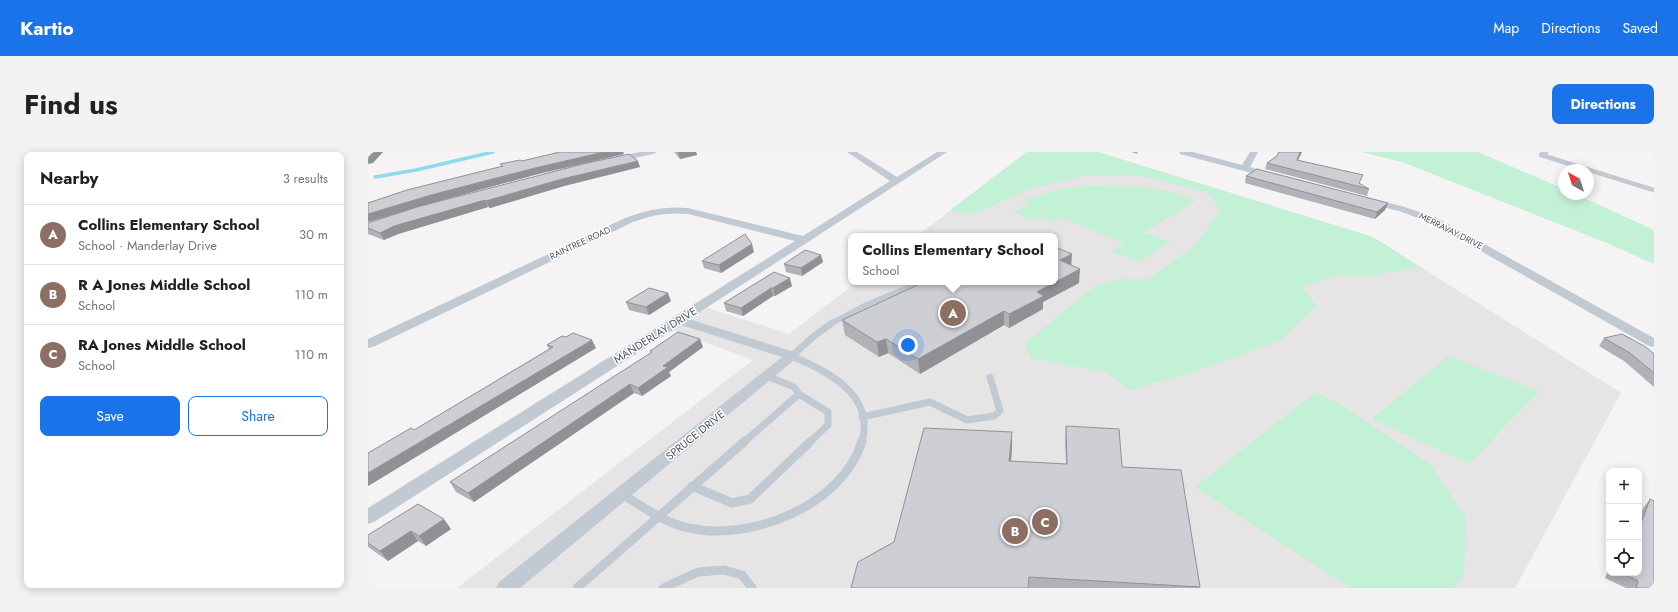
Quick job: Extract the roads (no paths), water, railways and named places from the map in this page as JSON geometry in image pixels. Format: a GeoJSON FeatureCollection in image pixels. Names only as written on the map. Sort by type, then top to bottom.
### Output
{"type":"FeatureCollection","features":[{"type":"Feature","properties":{"kind":"street"},"geometry":{"type":"LineString","coordinates":[[608,162],[648,152]]}},
{"type":"Feature","properties":{"kind":"street"},"geometry":{"type":"LineString","coordinates":[[851,152],[896,181]]}},
{"type":"Feature","properties":{"kind":"street","name":"MANDERLAY DRIVE"},"geometry":{"type":"LineString","coordinates":[[368,517],[943,152]]}},
{"type":"Feature","properties":{"kind":"street"},"geometry":{"type":"LineString","coordinates":[[1183,152],[1282,178]]}},
{"type":"Feature","properties":{"kind":"street"},"geometry":{"type":"LineString","coordinates":[[1244,168],[1254,152]]}},
{"type":"Feature","properties":{"kind":"street","name":"MERRAVAY DRIVE"},"geometry":{"type":"LineString","coordinates":[[1357,197],[1402,209],[1435,221],[1654,343]]}},
{"type":"Feature","properties":{"kind":"street","name":"RAINTREE ROAD"},"geometry":{"type":"LineString","coordinates":[[368,344],[629,220],[649,213],[670,210],[688,211],[805,240]]}},
{"type":"Feature","properties":{"kind":"street"},"geometry":{"type":"LineString","coordinates":[[679,320],[792,356]]}},
{"type":"Feature","properties":{"kind":"street","name":"SPRUCE DRIVE"},"geometry":{"type":"LineString","coordinates":[[506,588],[792,356]]}},
{"type":"Feature","properties":{"kind":"lane"},"geometry":{"type":"LineString","coordinates":[[1546,152],[1541,155],[1654,190]]}},
{"type":"Feature","properties":{"kind":"lane"},"geometry":{"type":"LineString","coordinates":[[622,494],[675,524],[697,530],[731,531],[772,522],[805,507],[830,490],[850,468],[860,448],[865,426],[859,405],[849,390],[819,368],[792,356],[817,332],[843,316],[897,290],[913,285]]}},
{"type":"Feature","properties":{"kind":"lane"},"geometry":{"type":"LineString","coordinates":[[692,486],[732,503],[750,499],[828,425],[828,412],[800,394],[794,387],[767,376]]}},
{"type":"Feature","properties":{"kind":"lane"},"geometry":{"type":"LineString","coordinates":[[862,417],[930,402],[967,420],[994,416],[1000,411],[990,377]]}},
{"type":"Feature","properties":{"kind":"lane"},"geometry":{"type":"LineString","coordinates":[[577,588],[692,486],[800,394]]}},
{"type":"Feature","properties":{"kind":"lane"},"geometry":{"type":"LineString","coordinates":[[663,588],[698,572],[724,570],[742,575],[752,588]]}},
{"type":"Feature","properties":{"kind":"waterway"},"geometry":{"type":"LineString","coordinates":[[375,177],[416,170],[493,152]]}},
{"type":"Feature","properties":{"kind":"place","name":"Collins Elementary School"},"geometry":{"type":"Point","coordinates":[953,313]}},
{"type":"Feature","properties":{"kind":"place","name":"RA Jones Middle School"},"geometry":{"type":"Point","coordinates":[1045,522]}},
{"type":"Feature","properties":{"kind":"place","name":"R A Jones Middle School"},"geometry":{"type":"Point","coordinates":[1015,531]}}]}
